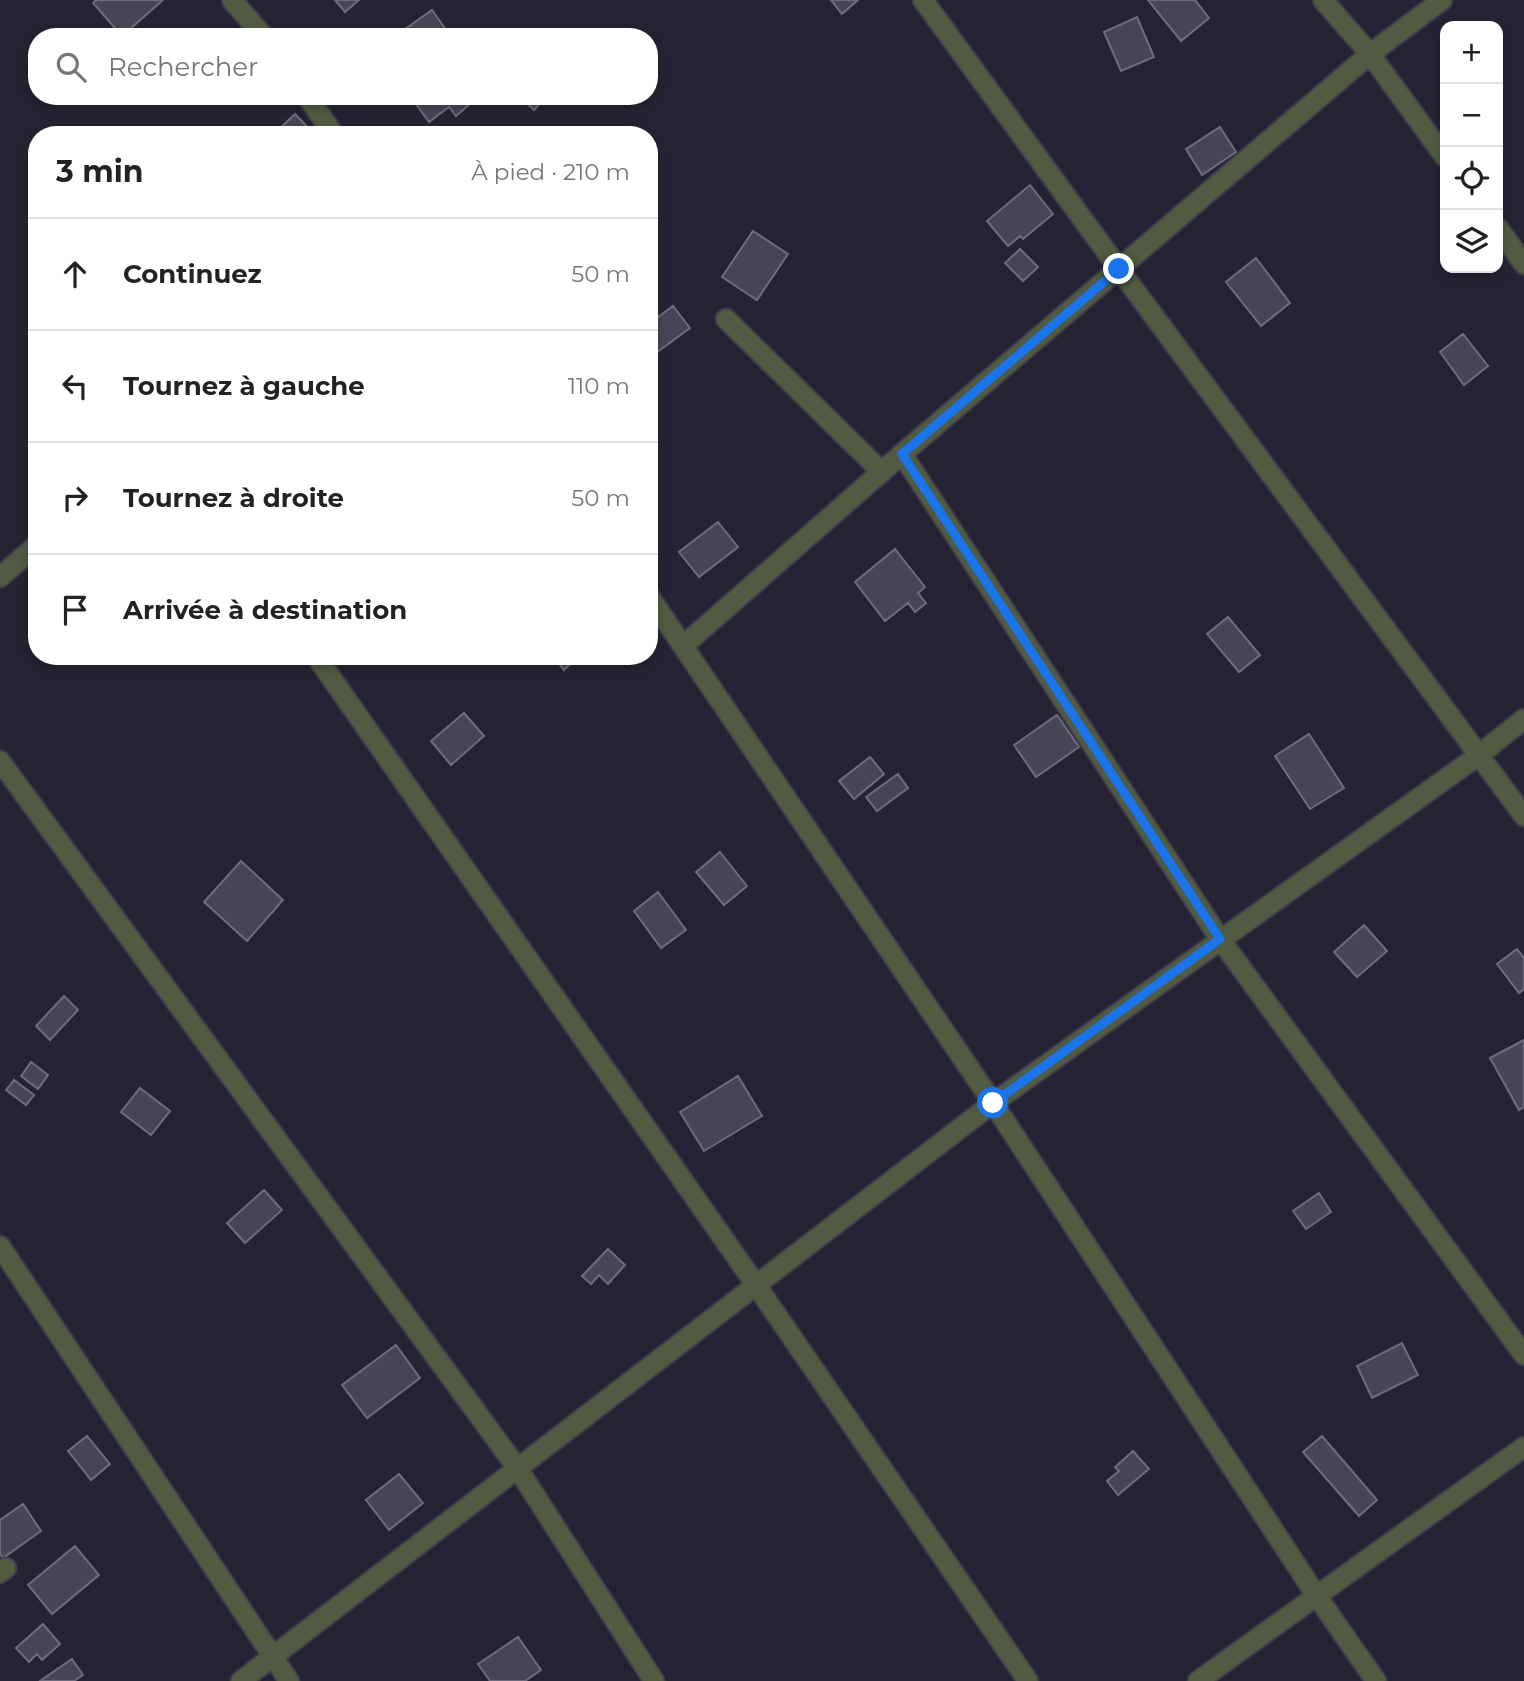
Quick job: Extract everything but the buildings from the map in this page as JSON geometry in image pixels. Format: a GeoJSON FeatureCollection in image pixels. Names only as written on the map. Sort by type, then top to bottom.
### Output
{"type":"FeatureCollection","features":[{"type":"Feature","properties":{"kind":"street"},"geometry":{"type":"LineString","coordinates":[[232,0],[256,28]]}},
{"type":"Feature","properties":{"kind":"street"},"geometry":{"type":"LineString","coordinates":[[923,0],[1524,816]]}},
{"type":"Feature","properties":{"kind":"street"},"geometry":{"type":"LineString","coordinates":[[1323,0],[1370,54],[1440,150]]}},
{"type":"Feature","properties":{"kind":"street"},"geometry":{"type":"LineString","coordinates":[[683,646],[902,454],[1370,54],[1442,0]]}},
{"type":"Feature","properties":{"kind":"street"},"geometry":{"type":"LineString","coordinates":[[313,105],[328,126]]}},
{"type":"Feature","properties":{"kind":"street"},"geometry":{"type":"LineString","coordinates":[[1503,235],[1524,264]]}},
{"type":"Feature","properties":{"kind":"street"},"geometry":{"type":"LineString","coordinates":[[726,319],[882,472]]}},
{"type":"Feature","properties":{"kind":"street"},"geometry":{"type":"LineString","coordinates":[[902,454],[1220,939],[1524,1355]]}},
{"type":"Feature","properties":{"kind":"street"},"geometry":{"type":"LineString","coordinates":[[0,577],[28,553]]}},
{"type":"Feature","properties":{"kind":"street"},"geometry":{"type":"LineString","coordinates":[[658,609],[993,1103],[1316,1595],[1376,1681]]}},
{"type":"Feature","properties":{"kind":"street"},"geometry":{"type":"LineString","coordinates":[[322,665],[1028,1681]]}},
{"type":"Feature","properties":{"kind":"street"},"geometry":{"type":"LineString","coordinates":[[241,1681],[993,1103],[1479,755],[1524,719]]}},
{"type":"Feature","properties":{"kind":"street"},"geometry":{"type":"LineString","coordinates":[[0,761],[518,1469],[654,1681]]}},
{"type":"Feature","properties":{"kind":"street"},"geometry":{"type":"LineString","coordinates":[[0,1247],[289,1681]]}},
{"type":"Feature","properties":{"kind":"street"},"geometry":{"type":"LineString","coordinates":[[1198,1681],[1524,1447]]}},
{"type":"Feature","properties":{"kind":"route"},"geometry":{"type":"LineString","coordinates":[[993,1103],[1220,939],[902,454],[1119,269]]}}]}
